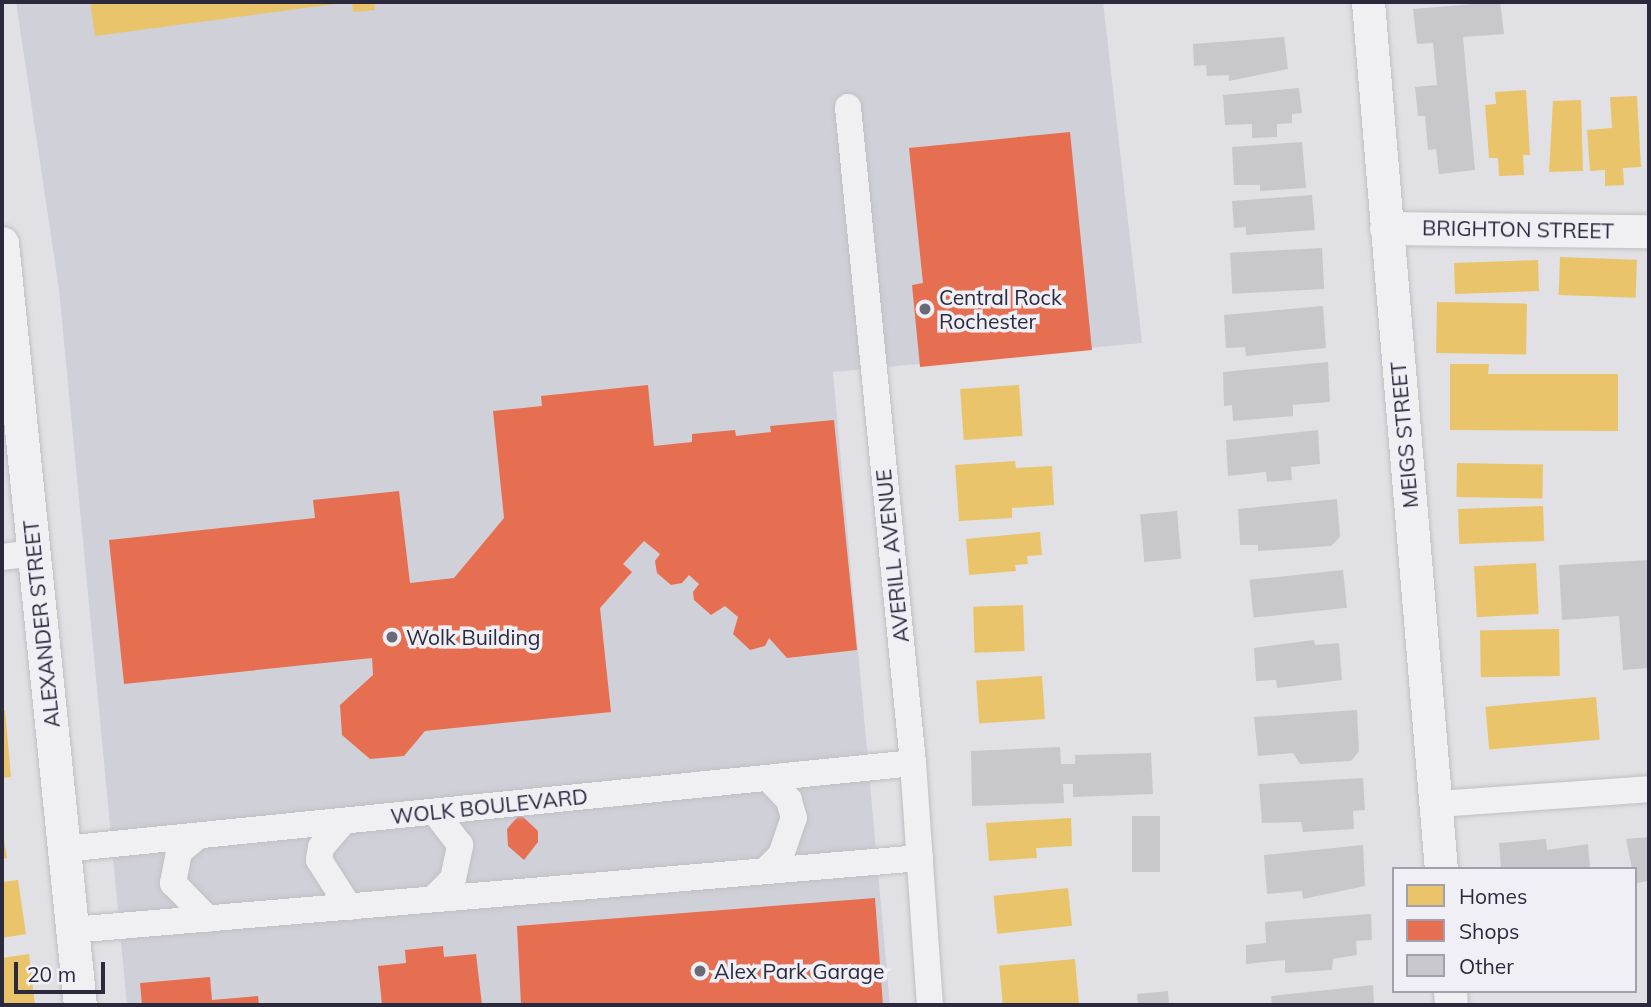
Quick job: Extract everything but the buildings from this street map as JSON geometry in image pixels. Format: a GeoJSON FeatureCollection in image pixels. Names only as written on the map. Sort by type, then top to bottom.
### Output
{"type":"FeatureCollection","features":[{"type":"Feature","properties":{"kind":"street","name":"MEIGS STREET"},"geometry":{"type":"LineString","coordinates":[[1368,2],[1441,867]]}},
{"type":"Feature","properties":{"kind":"street","name":"AVERILL AVENUE"},"geometry":{"type":"LineString","coordinates":[[848,107],[913,764],[930,1005]]}},
{"type":"Feature","properties":{"kind":"street","name":"BRIGHTON STREET"},"geometry":{"type":"LineString","coordinates":[[1386,228],[1649,231]]}},
{"type":"Feature","properties":{"kind":"street","name":"ALEXANDER STREET"},"geometry":{"type":"LineString","coordinates":[[2,243],[18,555],[64,849],[80,1005]]}},
{"type":"Feature","properties":{"kind":"street","name":"WOLK BOULEVARD"},"geometry":{"type":"LineString","coordinates":[[64,849],[913,764]]}},
{"type":"Feature","properties":{"kind":"street"},"geometry":{"type":"LineString","coordinates":[[765,871],[781,855],[794,818],[789,800],[768,778]]}},
{"type":"Feature","properties":{"kind":"street"},"geometry":{"type":"LineString","coordinates":[[1437,804],[1649,789]]}},
{"type":"Feature","properties":{"kind":"street"},"geometry":{"type":"LineString","coordinates":[[433,900],[453,879],[460,845],[435,812]]}},
{"type":"Feature","properties":{"kind":"street"},"geometry":{"type":"LineString","coordinates":[[344,821],[321,847],[319,860],[325,875],[349,906]]}},
{"type":"Feature","properties":{"kind":"street"},"geometry":{"type":"LineString","coordinates":[[198,836],[178,852],[173,883],[208,919]]}},
{"type":"Feature","properties":{"kind":"street"},"geometry":{"type":"LineString","coordinates":[[72,930],[920,858]]}},
{"type":"Feature","properties":{"kind":"shaded area"},"geometry":{"type":"Polygon","coordinates":[[[16,2],[1103,2],[1142,343],[833,372],[890,1005],[127,1005],[59,289],[16,2]]]}},
{"type":"Feature","properties":{"kind":"place","name":"Central Rock Rochester"},"geometry":{"type":"Point","coordinates":[925,309]}},
{"type":"Feature","properties":{"kind":"place","name":"Wolk Building"},"geometry":{"type":"Point","coordinates":[392,637]}},
{"type":"Feature","properties":{"kind":"place","name":"Alex Park Garage"},"geometry":{"type":"Point","coordinates":[700,971]}}]}
